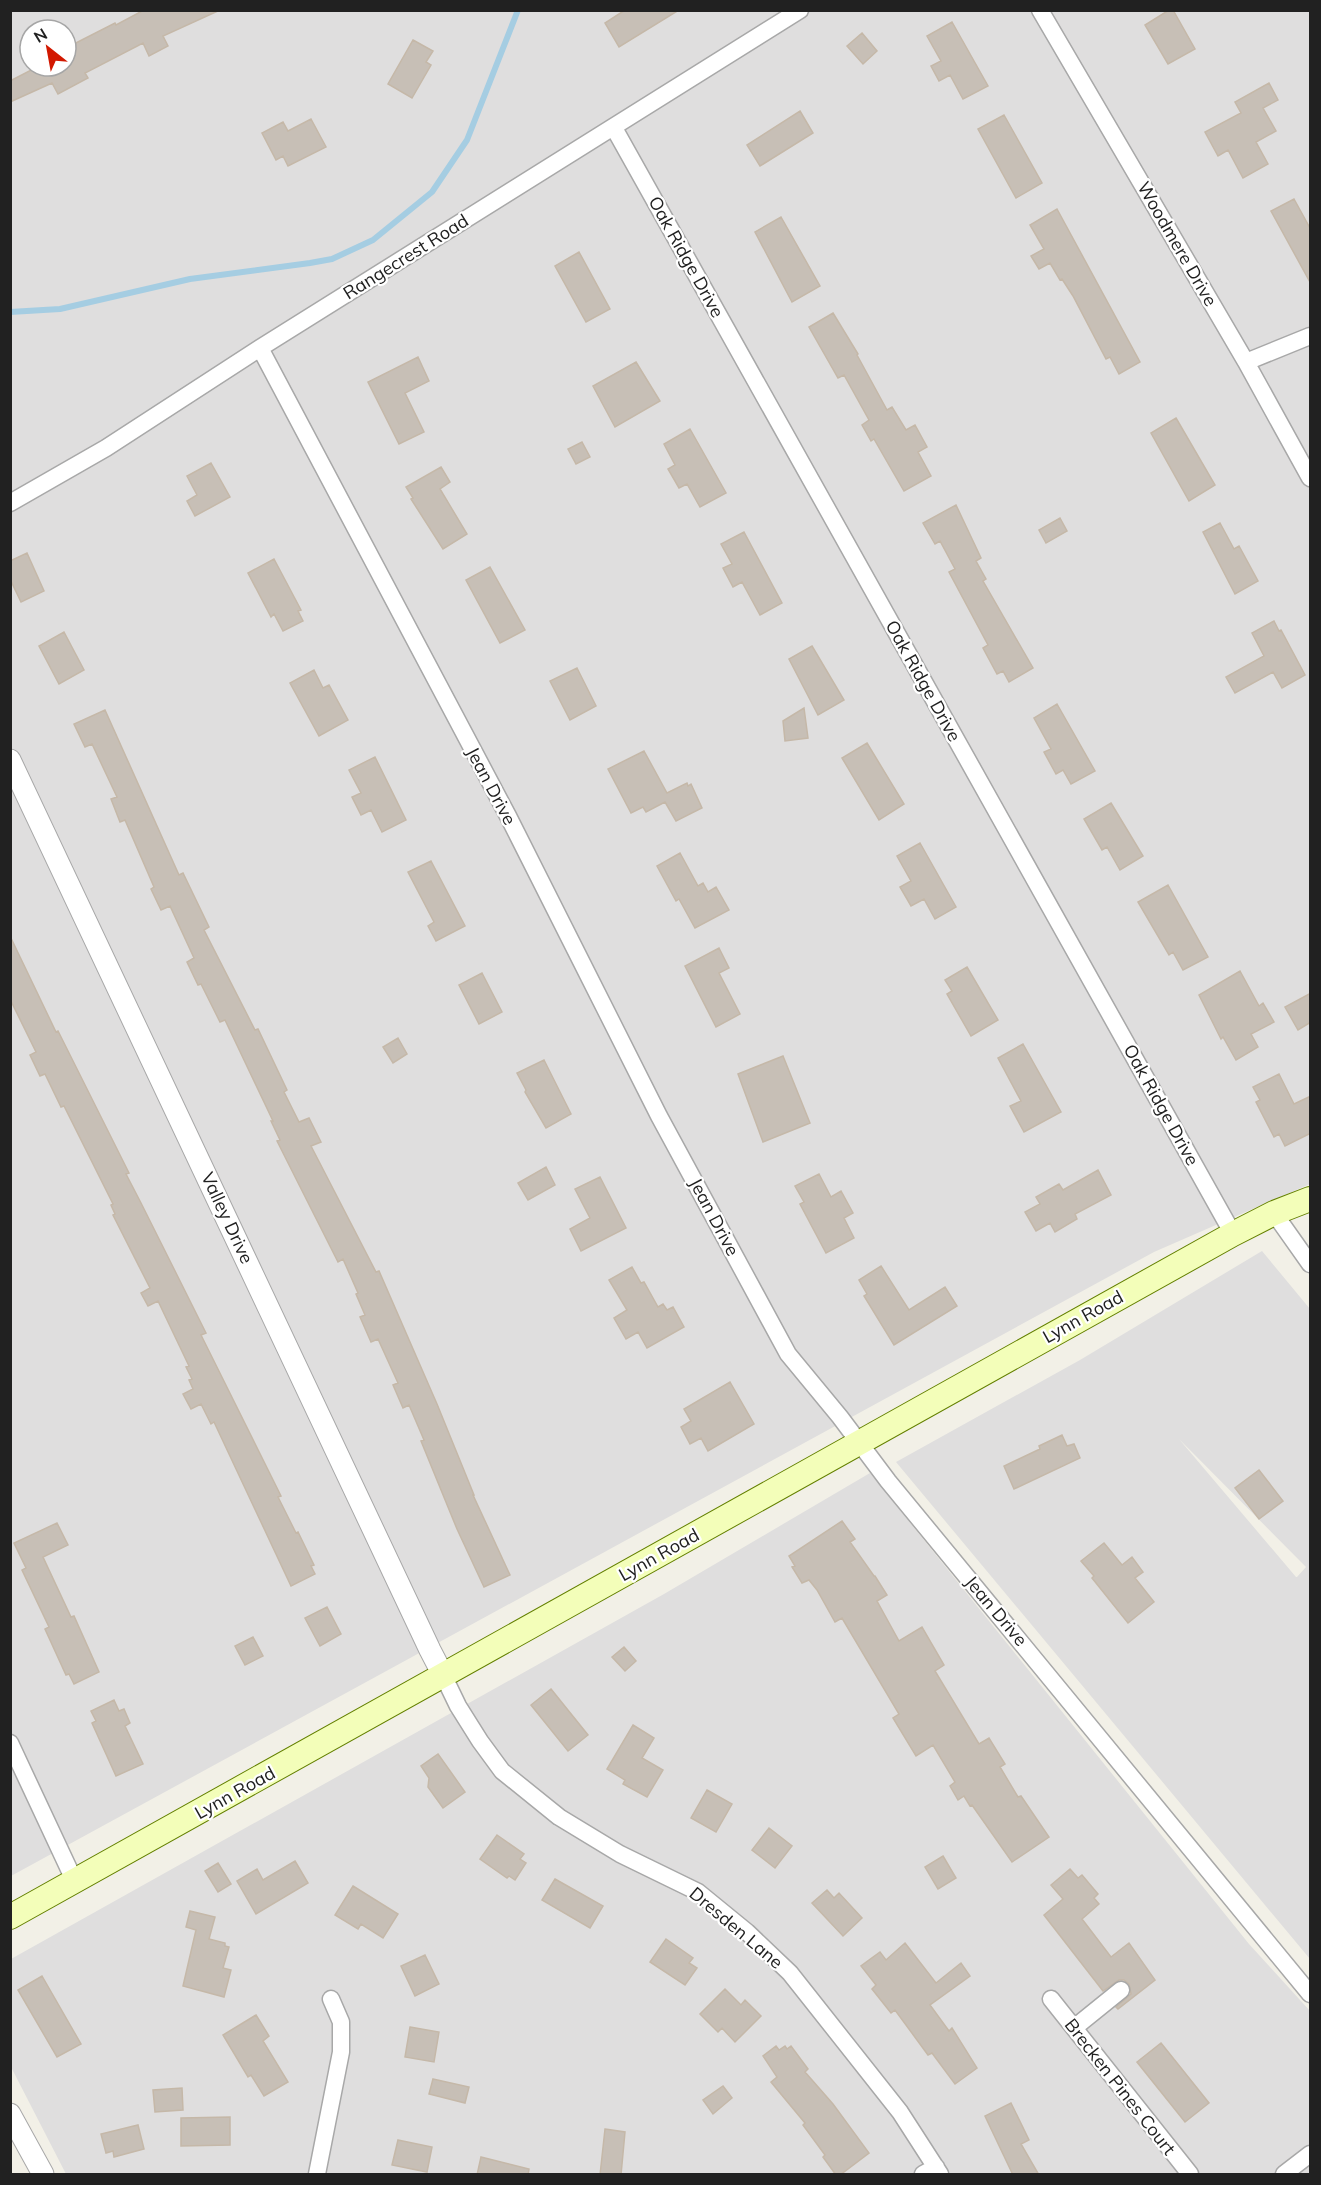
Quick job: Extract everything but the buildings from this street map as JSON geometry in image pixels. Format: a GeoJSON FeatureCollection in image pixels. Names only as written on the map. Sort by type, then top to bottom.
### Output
{"type":"FeatureCollection","features":[{"type":"Feature","properties":{"kind":"main road","name":"Lynn Road"},"geometry":{"type":"LineString","coordinates":[[10,1917],[444,1677],[858,1442],[1233,1234],[1311,1199]]}},
{"type":"Feature","properties":{"kind":"street","name":"Rangecrest Road"},"geometry":{"type":"LineString","coordinates":[[10,503],[106,447],[800,10]]}},
{"type":"Feature","properties":{"kind":"street","name":"Woodmere Drive"},"geometry":{"type":"LineString","coordinates":[[1040,10],[1246,362],[1311,478]]}},
{"type":"Feature","properties":{"kind":"street","name":"Oak Ridge Drive"},"geometry":{"type":"LineString","coordinates":[[614,128],[1233,1234]]}},
{"type":"Feature","properties":{"kind":"street"},"geometry":{"type":"LineString","coordinates":[[1246,362],[1311,336]]}},
{"type":"Feature","properties":{"kind":"street","name":"Jean Drive"},"geometry":{"type":"LineString","coordinates":[[260,348],[508,816],[659,1116],[788,1354],[1311,1994]]}},
{"type":"Feature","properties":{"kind":"street","name":"Valley Drive"},"geometry":{"type":"LineString","coordinates":[[10,760],[444,1677]]}},
{"type":"Feature","properties":{"kind":"street"},"geometry":{"type":"LineString","coordinates":[[1274,1214],[1311,1263]]}},
{"type":"Feature","properties":{"kind":"street","name":"Dresden Lane"},"geometry":{"type":"LineString","coordinates":[[444,1677],[458,1706],[480,1742],[502,1771],[559,1817],[620,1854],[698,1892],[747,1932],[790,1973],[900,2112],[933,2172]]}},
{"type":"Feature","properties":{"kind":"street"},"geometry":{"type":"LineString","coordinates":[[10,1743],[75,1882]]}},
{"type":"Feature","properties":{"kind":"street"},"geometry":{"type":"LineString","coordinates":[[1074,2028],[1120,1990]]}},
{"type":"Feature","properties":{"kind":"street"},"geometry":{"type":"LineString","coordinates":[[318,2175],[341,2052],[341,2022],[332,1999]]}},
{"type":"Feature","properties":{"kind":"street","name":"Brecken Pines Court"},"geometry":{"type":"LineString","coordinates":[[1051,2000],[1190,2175]]}},
{"type":"Feature","properties":{"kind":"street"},"geometry":{"type":"LineString","coordinates":[[10,2114],[43,2175]]}},
{"type":"Feature","properties":{"kind":"street"},"geometry":{"type":"LineString","coordinates":[[1284,2175],[1311,2154]]}},
{"type":"Feature","properties":{"kind":"shaded area"},"geometry":{"type":"Polygon","coordinates":[[[10,11],[1310,11],[1310,1184],[1154,1252],[11,1876],[10,11]]]}},
{"type":"Feature","properties":{"kind":"shaded area"},"geometry":{"type":"Polygon","coordinates":[[[1262,1251],[1310,1309],[1310,1959],[896,1462],[1080,1360],[1262,1251]],[[1179,1439],[1296,1577],[1306,1567],[1179,1439]]]}},
{"type":"Feature","properties":{"kind":"shaded area"},"geometry":{"type":"Polygon","coordinates":[[[870,1473],[1249,1944],[1310,2011],[1310,2174],[66,2174],[11,2067],[11,1959],[664,1594],[870,1473]]]}},
{"type":"Feature","properties":{"kind":"waterway"},"geometry":{"type":"LineString","coordinates":[[10,312],[60,309],[190,279],[332,259],[373,240],[432,192],[467,140],[518,10]]}}]}
